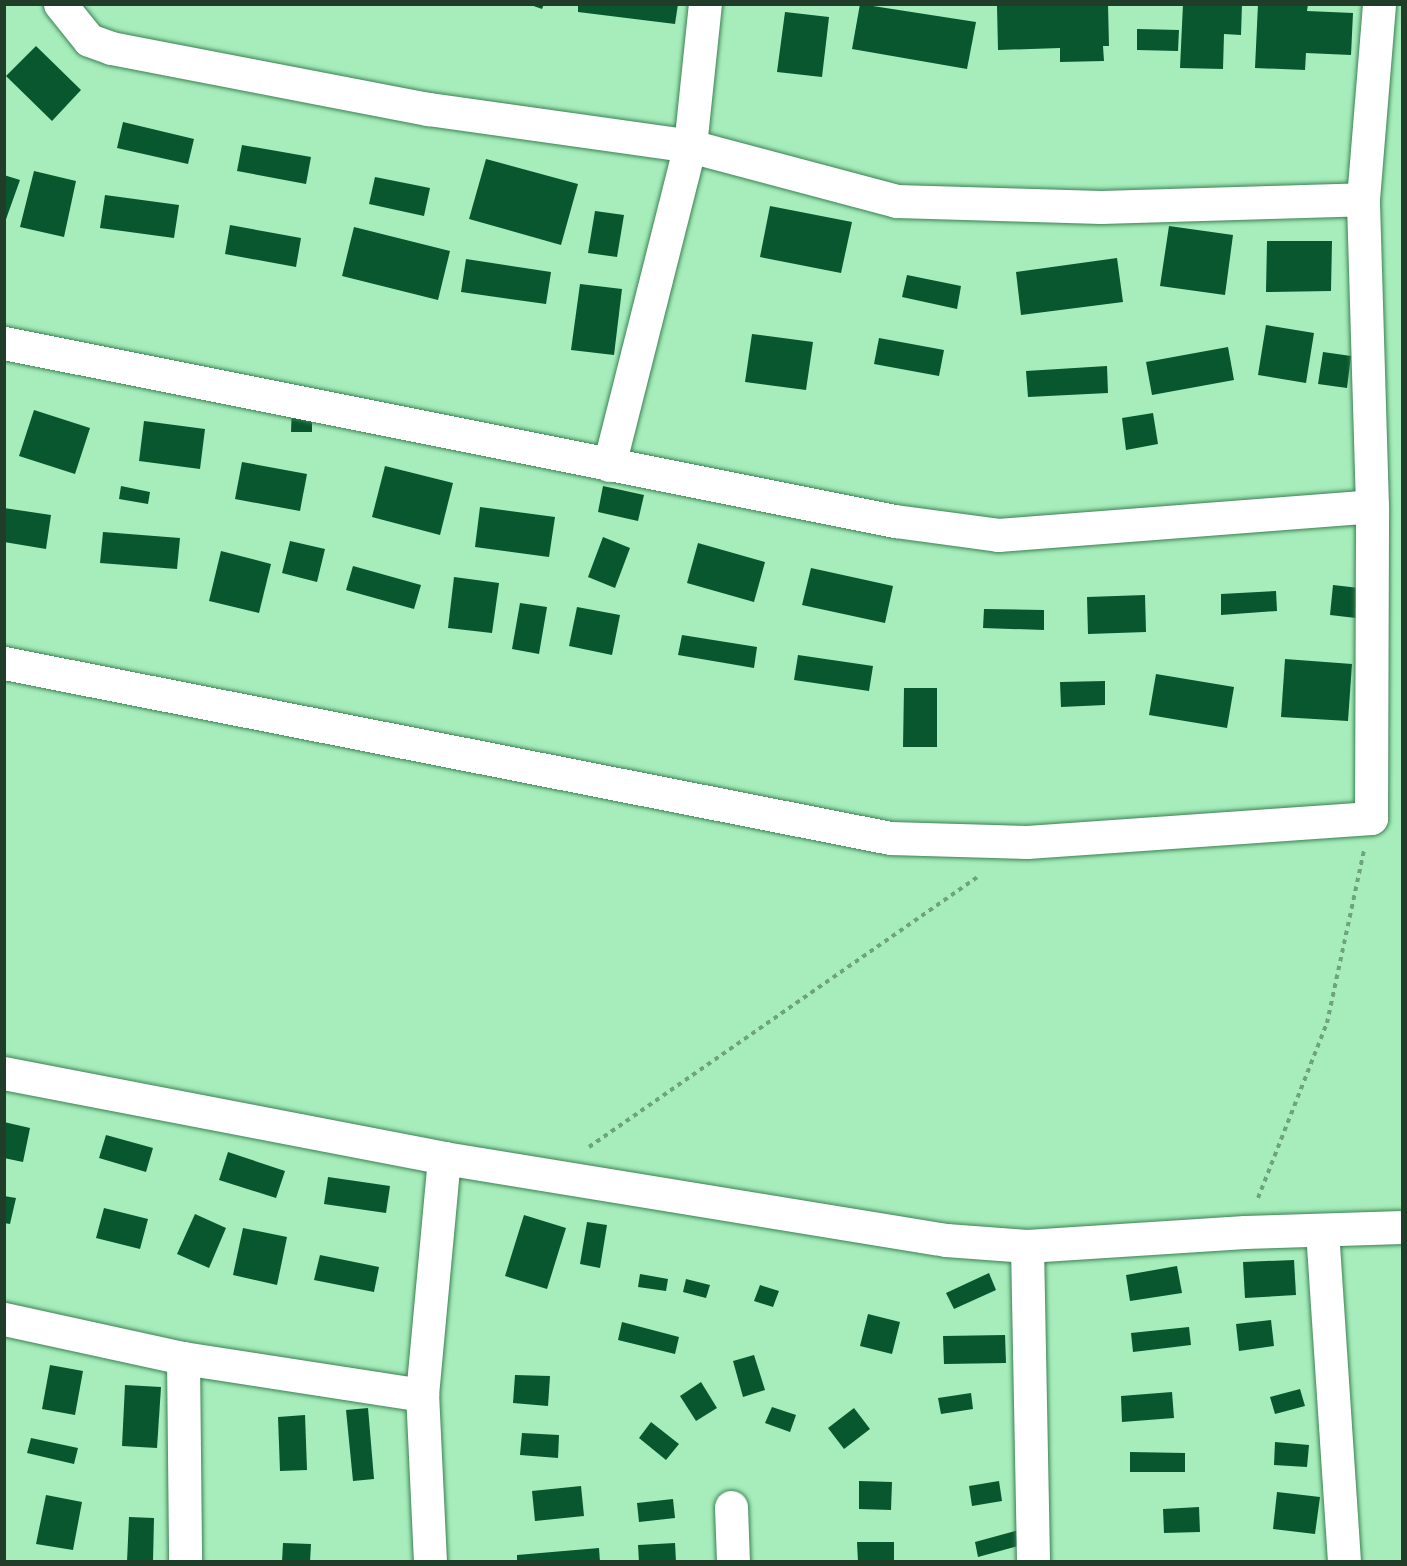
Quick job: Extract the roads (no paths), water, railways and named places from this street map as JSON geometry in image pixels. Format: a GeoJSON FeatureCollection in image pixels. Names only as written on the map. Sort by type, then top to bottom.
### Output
{"type":"FeatureCollection","features":[{"type":"Feature","properties":{"kind":"street"},"geometry":{"type":"LineString","coordinates":[[60,4],[89,39],[111,48],[428,109],[690,146],[896,201],[1101,207],[1364,199]]}},
{"type":"Feature","properties":{"kind":"street"},"geometry":{"type":"LineString","coordinates":[[609,465],[690,146],[705,4]]}},
{"type":"Feature","properties":{"kind":"street"},"geometry":{"type":"LineString","coordinates":[[4,663],[890,838],[1027,843],[1371,818],[1372,506],[1364,199],[1380,4]]}},
{"type":"Feature","properties":{"kind":"street"},"geometry":{"type":"LineString","coordinates":[[4,344],[895,521],[998,536],[1372,506]]}},
{"type":"Feature","properties":{"kind":"street"},"geometry":{"type":"LineString","coordinates":[[4,1072],[444,1158],[893,1233],[1027,1246],[1245,1232],[1402,1227]]}},
{"type":"Feature","properties":{"kind":"street"},"geometry":{"type":"LineString","coordinates":[[430,1562],[422,1395],[444,1158]]}},
{"type":"Feature","properties":{"kind":"street"},"geometry":{"type":"LineString","coordinates":[[1322,1230],[1344,1562]]}},
{"type":"Feature","properties":{"kind":"street"},"geometry":{"type":"LineString","coordinates":[[1027,1246],[1033,1562]]}},
{"type":"Feature","properties":{"kind":"street"},"geometry":{"type":"LineString","coordinates":[[4,1319],[183,1358],[422,1395]]}},
{"type":"Feature","properties":{"kind":"street"},"geometry":{"type":"LineString","coordinates":[[183,1358],[185,1562]]}},
{"type":"Feature","properties":{"kind":"street"},"geometry":{"type":"LineString","coordinates":[[731,1507],[733,1562]]}}]}
